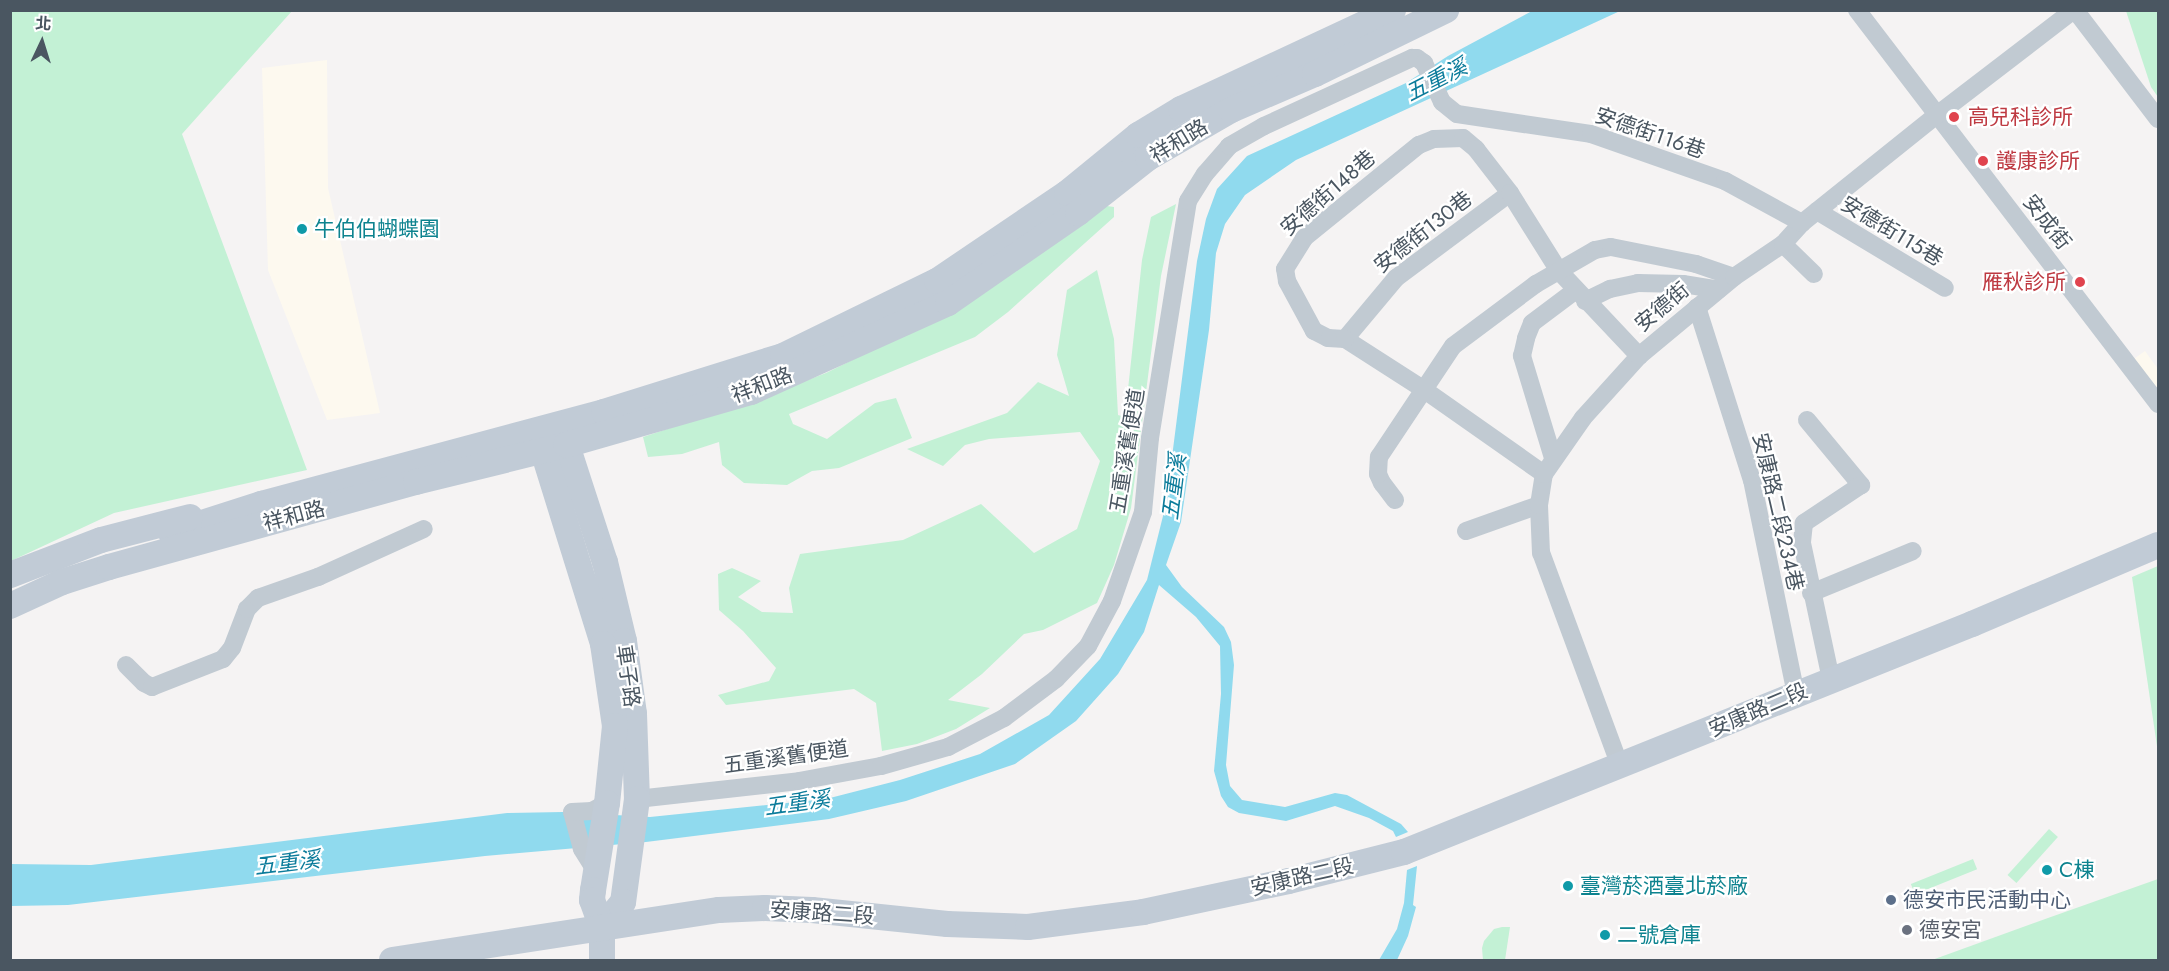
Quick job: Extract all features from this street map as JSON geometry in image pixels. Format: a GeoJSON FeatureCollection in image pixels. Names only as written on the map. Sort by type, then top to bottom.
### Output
{"type":"FeatureCollection","features":[{"type":"Feature","properties":{"kind":"main road","name":"祥和路"},"geometry":{"type":"LineString","coordinates":[[10,606],[62,582],[416,482],[551,438],[783,356],[937,281],[1067,193],[1138,135],[1181,109],[1393,10]]}},
{"type":"Feature","properties":{"kind":"main road","name":"祥和路"},"geometry":{"type":"LineString","coordinates":[[10,592],[73,566],[261,504],[751,392],[948,303],[1022,253],[1159,152],[1231,110],[1315,74],[1446,10]]}},
{"type":"Feature","properties":{"kind":"main road","name":"車子路"},"geometry":{"type":"LineString","coordinates":[[551,438],[605,562],[624,641],[634,714],[637,799],[623,902],[602,927]]}},
{"type":"Feature","properties":{"kind":"main road","name":"車子路"},"geometry":{"type":"LineString","coordinates":[[551,438],[603,644],[615,726],[607,803],[592,900],[602,927],[602,960]]}},
{"type":"Feature","properties":{"kind":"main road"},"geometry":{"type":"LineString","coordinates":[[10,574],[101,540],[176,520],[261,504]]}},
{"type":"Feature","properties":{"kind":"main road"},"geometry":{"type":"LineString","coordinates":[[10,620],[56,597],[224,536]]}},
{"type":"Feature","properties":{"kind":"main road","name":"安康路二段"},"geometry":{"type":"LineString","coordinates":[[392,960],[719,910],[765,908],[947,924],[1028,927],[1143,912],[1404,852],[1972,624],[2158,545]]}},
{"type":"Feature","properties":{"kind":"street","name":"安成街"},"geometry":{"type":"LineString","coordinates":[[1857,10],[2158,404]]}},
{"type":"Feature","properties":{"kind":"street","name":"安德街"},"geometry":{"type":"LineString","coordinates":[[1620,766],[1541,553],[1539,505],[1544,474],[1553,458],[1583,417],[1639,356],[1734,277],[1784,244],[1802,223],[1937,115],[2074,10]]}},
{"type":"Feature","properties":{"kind":"street"},"geometry":{"type":"LineString","coordinates":[[2074,10],[2158,119]]}},
{"type":"Feature","properties":{"kind":"street","name":"五重溪舊便道"},"geometry":{"type":"LineString","coordinates":[[637,799],[799,781],[881,766],[948,747],[1004,718],[1056,679],[1088,646],[1112,600],[1143,512],[1150,438],[1169,334],[1177,264],[1188,201],[1205,174],[1229,146],[1264,126],[1412,58],[1417,58],[1424,63],[1442,102]]}},
{"type":"Feature","properties":{"kind":"street","name":"安德街116巷"},"geometry":{"type":"LineString","coordinates":[[1442,102],[1457,114],[1591,134],[1725,182],[1802,223]]}},
{"type":"Feature","properties":{"kind":"street","name":"安德街148巷"},"geometry":{"type":"LineString","coordinates":[[1544,474],[1423,389],[1346,339],[1328,338],[1314,331],[1287,281],[1285,269],[1304,238],[1419,145],[1434,139],[1463,138],[1476,149],[1510,193],[1559,271],[1580,296],[1639,356]]}},
{"type":"Feature","properties":{"kind":"street","name":"安德街130巷"},"geometry":{"type":"LineString","coordinates":[[1346,339],[1396,278],[1510,193]]}},
{"type":"Feature","properties":{"kind":"street","name":"安德街115巷"},"geometry":{"type":"LineString","coordinates":[[1817,212],[1945,288]]}},
{"type":"Feature","properties":{"kind":"street"},"geometry":{"type":"LineString","coordinates":[[1784,244],[1814,274]]}},
{"type":"Feature","properties":{"kind":"street"},"geometry":{"type":"LineString","coordinates":[[1395,500],[1378,474],[1379,457],[1453,346],[1470,331],[1559,271],[1595,250],[1611,247],[1696,264],[1734,277]]}},
{"type":"Feature","properties":{"kind":"street"},"geometry":{"type":"LineString","coordinates":[[1553,458],[1522,356],[1532,323],[1580,296],[1638,283],[1683,284],[1719,290]]}},
{"type":"Feature","properties":{"kind":"street","name":"安康路二段234巷"},"geometry":{"type":"LineString","coordinates":[[1697,307],[1752,480],[1796,695]]}},
{"type":"Feature","properties":{"kind":"street"},"geometry":{"type":"LineString","coordinates":[[1807,420],[1861,485],[1804,523],[1802,543],[1831,679]]}},
{"type":"Feature","properties":{"kind":"street"},"geometry":{"type":"LineString","coordinates":[[1467,531],[1539,505]]}},
{"type":"Feature","properties":{"kind":"street"},"geometry":{"type":"LineString","coordinates":[[126,665],[144,683],[152,687],[223,659],[232,648],[247,609],[258,598],[318,577],[424,529]]}},
{"type":"Feature","properties":{"kind":"street"},"geometry":{"type":"LineString","coordinates":[[1811,593],[1912,551]]}},
{"type":"Feature","properties":{"kind":"shaded area","name":"牛伯伯蝴蝶園"},"geometry":{"type":"Polygon","coordinates":[[[327,60],[328,188],[380,413],[327,420],[268,270],[262,68],[327,60]]]}},
{"type":"Feature","properties":{"kind":"shaded area"},"geometry":{"type":"Polygon","coordinates":[[[2145,351],[2158,369],[2158,396],[2131,361],[2145,351]]]}},
{"type":"Feature","properties":{"kind":"green space"},"geometry":{"type":"Polygon","coordinates":[[[10,11],[292,11],[182,134],[307,470],[114,513],[11,561],[10,11]]]}},
{"type":"Feature","properties":{"kind":"green space"},"geometry":{"type":"Polygon","coordinates":[[[2126,11],[2158,11],[2158,97],[2151,87],[2126,11]]]}},
{"type":"Feature","properties":{"kind":"green space"},"geometry":{"type":"Polygon","coordinates":[[[1176,204],[1161,276],[1131,508],[1114,565],[1097,603],[1043,630],[1024,634],[982,674],[948,700],[990,708],[956,729],[917,744],[882,751],[876,703],[854,689],[726,705],[718,695],[769,681],[776,668],[743,631],[719,610],[718,574],[732,568],[761,581],[738,597],[762,612],[793,613],[789,588],[800,554],[903,540],[981,504],[1034,553],[1077,529],[1100,461],[1080,432],[989,439],[965,445],[943,466],[907,449],[1007,413],[1038,382],[1069,396],[1057,355],[1067,290],[1097,270],[1114,339],[1118,415],[1125,417],[1142,260],[1151,217],[1176,204]]]}},
{"type":"Feature","properties":{"kind":"green space"},"geometry":{"type":"Polygon","coordinates":[[[1107,206],[1114,207],[1114,217],[1008,312],[975,337],[789,414],[793,424],[827,439],[875,403],[896,398],[912,438],[839,468],[812,471],[787,485],[744,483],[722,465],[719,442],[682,454],[648,457],[643,437],[761,398],[826,373],[919,327],[1107,206]]]}},
{"type":"Feature","properties":{"kind":"green space"},"geometry":{"type":"Polygon","coordinates":[[[2158,566],[2158,753],[2132,577],[2158,566]]]}},
{"type":"Feature","properties":{"kind":"green space"},"geometry":{"type":"Polygon","coordinates":[[[2049,829],[2058,837],[2016,883],[2008,875],[2049,829]]]}},
{"type":"Feature","properties":{"kind":"green space"},"geometry":{"type":"Polygon","coordinates":[[[1973,859],[1977,869],[1915,894],[1911,884],[1973,859]]]}},
{"type":"Feature","properties":{"kind":"green space"},"geometry":{"type":"Polygon","coordinates":[[[2158,879],[2158,960],[1932,960],[2048,918],[2158,879]]]}},
{"type":"Feature","properties":{"kind":"green space"},"geometry":{"type":"Polygon","coordinates":[[[1510,927],[1505,960],[1483,960],[1484,941],[1494,929],[1510,927]]]}},
{"type":"Feature","properties":{"kind":"water","name":"五重溪"},"geometry":{"type":"Polygon","coordinates":[[[1534,10],[1620,11],[1296,160],[1245,195],[1225,224],[1216,253],[1209,330],[1181,522],[1166,565],[1182,587],[1224,627],[1231,642],[1234,665],[1226,765],[1230,786],[1242,800],[1285,807],[1335,793],[1347,795],[1401,824],[1408,832],[1396,837],[1393,831],[1369,818],[1335,806],[1286,821],[1239,813],[1228,807],[1221,796],[1214,771],[1221,694],[1220,646],[1196,617],[1159,585],[1144,632],[1118,674],[1076,721],[1015,764],[906,801],[829,819],[646,842],[485,856],[68,905],[11,906],[10,864],[91,865],[507,813],[563,812],[650,817],[826,799],[900,780],[980,754],[1049,715],[1100,659],[1147,580],[1166,504],[1197,261],[1206,219],[1217,189],[1247,156],[1406,83],[1448,56],[1534,10]]]}},
{"type":"Feature","properties":{"kind":"water"},"geometry":{"type":"Polygon","coordinates":[[[1417,866],[1413,905],[1416,907],[1408,936],[1397,960],[1379,960],[1397,929],[1404,903],[1407,870],[1417,866]]]}},
{"type":"Feature","properties":{"kind":"place","name":"高兒科診所"},"geometry":{"type":"Point","coordinates":[1954,117]}},
{"type":"Feature","properties":{"kind":"place","name":"護康診所"},"geometry":{"type":"Point","coordinates":[1983,161]}},
{"type":"Feature","properties":{"kind":"place","name":"牛伯伯蝴蝶園"},"geometry":{"type":"Point","coordinates":[302,229]}},
{"type":"Feature","properties":{"kind":"place","name":"雁秋診所"},"geometry":{"type":"Point","coordinates":[2080,282]}},
{"type":"Feature","properties":{"kind":"place","name":"C棟"},"geometry":{"type":"Point","coordinates":[2047,870]}},
{"type":"Feature","properties":{"kind":"place","name":"臺灣菸酒臺北菸廠"},"geometry":{"type":"Point","coordinates":[1568,886]}},
{"type":"Feature","properties":{"kind":"place","name":"德安市民活動中心"},"geometry":{"type":"Point","coordinates":[1891,900]}},
{"type":"Feature","properties":{"kind":"place","name":"德安宮"},"geometry":{"type":"Point","coordinates":[1907,930]}},
{"type":"Feature","properties":{"kind":"place","name":"二號倉庫"},"geometry":{"type":"Point","coordinates":[1605,935]}}]}
